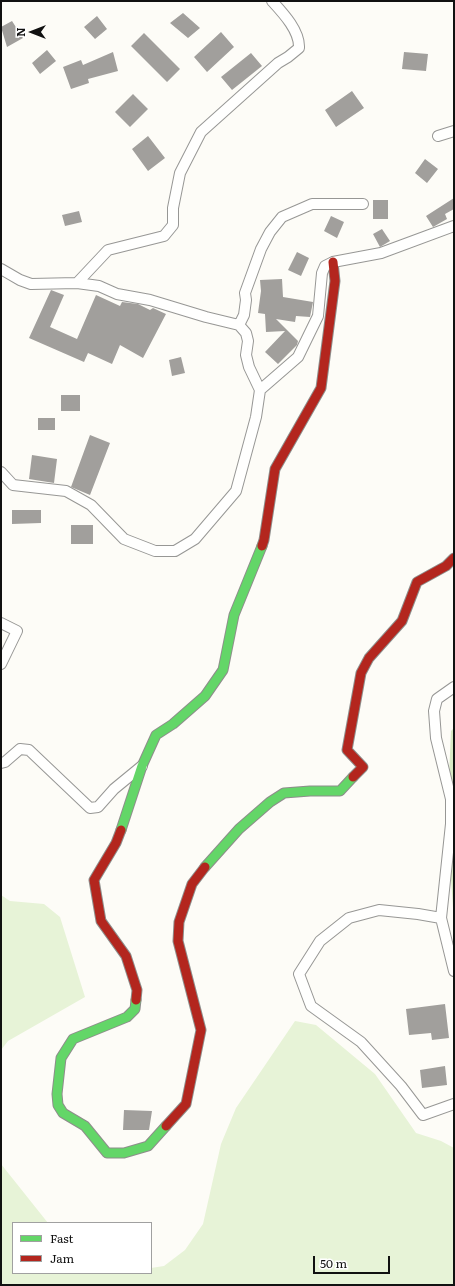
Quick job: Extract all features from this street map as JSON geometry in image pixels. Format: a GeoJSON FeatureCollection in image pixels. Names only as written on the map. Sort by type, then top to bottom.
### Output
{"type":"FeatureCollection","features":[{"type":"Feature","properties":{"kind":"street"},"geometry":{"type":"LineString","coordinates":[[78,284],[108,250],[164,236],[173,225],[173,208],[180,173],[201,132],[278,63],[299,48],[299,41],[291,26],[272,1]]}},
{"type":"Feature","properties":{"kind":"street"},"geometry":{"type":"LineString","coordinates":[[438,136],[454,130]]}},
{"type":"Feature","properties":{"kind":"street"},"geometry":{"type":"LineString","coordinates":[[239,324],[244,315],[246,300],[245,292],[261,249],[270,232],[282,217],[312,204],[363,204]]}},
{"type":"Feature","properties":{"kind":"street"},"geometry":{"type":"LineString","coordinates":[[260,390],[298,357],[318,316],[322,273],[325,266],[333,262],[382,253],[454,226]]}},
{"type":"Feature","properties":{"kind":"street"},"geometry":{"type":"LineString","coordinates":[[333,262],[335,281],[321,388],[275,469],[264,540],[234,615],[223,670],[205,696],[173,724],[156,735],[142,766],[116,843],[94,880],[101,921],[126,956],[131,970],[137,990],[135,1009],[127,1017],[72,1039],[61,1058],[56,1094],[58,1105],[63,1113],[85,1126],[107,1153],[124,1153],[148,1146],[186,1104],[201,1030],[178,941],[179,922],[192,884],[212,858],[239,829],[270,802],[284,793],[340,791],[363,767],[347,750],[360,673],[368,658],[402,621],[417,582],[446,566],[454,558]]}},
{"type":"Feature","properties":{"kind":"street"},"geometry":{"type":"LineString","coordinates":[[1,269],[20,280],[31,284],[78,284],[99,286],[117,294],[150,300],[206,317],[239,324],[246,333],[248,340],[246,355],[249,367],[260,390],[256,417],[236,491],[194,539],[175,551],[155,551],[124,539],[91,504],[66,491],[13,485],[1,472]]}},
{"type":"Feature","properties":{"kind":"street"},"geometry":{"type":"LineString","coordinates":[[1,623],[17,631],[1,664]]}},
{"type":"Feature","properties":{"kind":"street"},"geometry":{"type":"LineString","coordinates":[[454,688],[437,699],[434,711],[436,738],[450,799],[451,824],[441,918],[454,971]]}},
{"type":"Feature","properties":{"kind":"street"},"geometry":{"type":"LineString","coordinates":[[1,763],[5,762],[20,749],[29,750],[90,808],[98,807],[114,789],[142,766]]}},
{"type":"Feature","properties":{"kind":"street"},"geometry":{"type":"LineString","coordinates":[[441,918],[379,910],[350,918],[320,941],[299,974],[312,1006],[361,1042],[401,1086],[423,1115],[454,1104]]}},
{"type":"Feature","properties":{"kind":"green space"},"geometry":{"type":"Polygon","coordinates":[[[454,728],[454,922],[447,821],[451,731],[454,728]]]}},
{"type":"Feature","properties":{"kind":"green space"},"geometry":{"type":"Polygon","coordinates":[[[1,895],[10,901],[44,904],[60,917],[85,997],[8,1041],[1,1050],[1,895]]]}},
{"type":"Feature","properties":{"kind":"green space"},"geometry":{"type":"Polygon","coordinates":[[[295,1021],[316,1025],[375,1074],[416,1133],[441,1141],[454,1148],[454,1285],[1,1285],[1,1164],[47,1222],[12,1222],[12,1274],[152,1274],[152,1268],[164,1266],[185,1250],[203,1224],[221,1144],[236,1108],[295,1021]]]}},
{"type":"Feature","properties":{"kind":"building"},"geometry":{"type":"Polygon","coordinates":[[[183,13],[200,28],[188,38],[170,23],[183,13]]]}},
{"type":"Feature","properties":{"kind":"building"},"geometry":{"type":"Polygon","coordinates":[[[97,16],[107,29],[95,39],[84,27],[97,16]]]}},
{"type":"Feature","properties":{"kind":"building"},"geometry":{"type":"Polygon","coordinates":[[[12,21],[23,38],[7,47],[1,27],[12,21]]]}},
{"type":"Feature","properties":{"kind":"building"},"geometry":{"type":"Polygon","coordinates":[[[221,32],[234,47],[207,72],[194,57],[221,32]]]}},
{"type":"Feature","properties":{"kind":"building"},"geometry":{"type":"Polygon","coordinates":[[[144,33],[180,69],[167,82],[131,46],[144,33]]]}},
{"type":"Feature","properties":{"kind":"building"},"geometry":{"type":"Polygon","coordinates":[[[47,50],[56,61],[40,74],[32,63],[47,50]]]}},
{"type":"Feature","properties":{"kind":"building"},"geometry":{"type":"Polygon","coordinates":[[[113,52],[118,71],[88,79],[89,83],[71,89],[63,67],[81,60],[83,65],[113,52]]]}},
{"type":"Feature","properties":{"kind":"building"},"geometry":{"type":"Polygon","coordinates":[[[404,52],[428,54],[426,71],[402,69],[404,52]]]}},
{"type":"Feature","properties":{"kind":"building"},"geometry":{"type":"Polygon","coordinates":[[[251,53],[262,66],[232,90],[221,77],[251,53]]]}},
{"type":"Feature","properties":{"kind":"building"},"geometry":{"type":"Polygon","coordinates":[[[352,91],[364,108],[336,127],[325,110],[352,91]]]}},
{"type":"Feature","properties":{"kind":"building"},"geometry":{"type":"Polygon","coordinates":[[[133,94],[148,109],[130,127],[115,112],[133,94]]]}},
{"type":"Feature","properties":{"kind":"building"},"geometry":{"type":"Polygon","coordinates":[[[148,136],[165,158],[148,171],[132,149],[148,136]]]}},
{"type":"Feature","properties":{"kind":"building"},"geometry":{"type":"Polygon","coordinates":[[[425,159],[438,169],[427,183],[415,173],[425,159]]]}},
{"type":"Feature","properties":{"kind":"building"},"geometry":{"type":"Polygon","coordinates":[[[454,198],[454,209],[445,214],[447,219],[433,227],[426,216],[454,198]]]}},
{"type":"Feature","properties":{"kind":"building"},"geometry":{"type":"Polygon","coordinates":[[[373,200],[388,200],[388,219],[373,219],[373,200]]]}},
{"type":"Feature","properties":{"kind":"building"},"geometry":{"type":"Polygon","coordinates":[[[79,211],[82,222],[65,226],[62,215],[79,211]]]}},
{"type":"Feature","properties":{"kind":"building"},"geometry":{"type":"Polygon","coordinates":[[[331,216],[344,222],[337,238],[324,231],[331,216]]]}},
{"type":"Feature","properties":{"kind":"building"},"geometry":{"type":"Polygon","coordinates":[[[382,229],[390,241],[380,247],[373,234],[382,229]]]}},
{"type":"Feature","properties":{"kind":"building"},"geometry":{"type":"Polygon","coordinates":[[[297,252],[309,258],[301,276],[288,270],[297,252]]]}},
{"type":"Feature","properties":{"kind":"building"},"geometry":{"type":"Polygon","coordinates":[[[282,279],[283,297],[313,302],[310,317],[296,316],[295,322],[276,319],[298,341],[297,345],[278,364],[265,352],[285,331],[266,332],[265,314],[258,313],[261,291],[260,280],[282,279]]]}},
{"type":"Feature","properties":{"kind":"building"},"geometry":{"type":"Polygon","coordinates":[[[51,290],[64,295],[50,327],[77,339],[96,295],[120,306],[122,302],[138,304],[150,310],[153,308],[166,314],[143,358],[120,345],[112,364],[88,353],[84,362],[29,338],[51,290]]]}},
{"type":"Feature","properties":{"kind":"building"},"geometry":{"type":"Polygon","coordinates":[[[181,357],[185,373],[172,376],[169,360],[181,357]]]}},
{"type":"Feature","properties":{"kind":"building"},"geometry":{"type":"Polygon","coordinates":[[[61,395],[80,395],[80,411],[61,411],[61,395]]]}},
{"type":"Feature","properties":{"kind":"building"},"geometry":{"type":"Polygon","coordinates":[[[38,418],[55,418],[55,430],[38,430],[38,418]]]}},
{"type":"Feature","properties":{"kind":"building"},"geometry":{"type":"Polygon","coordinates":[[[90,435],[110,443],[90,495],[71,487],[90,435]]]}},
{"type":"Feature","properties":{"kind":"building"},"geometry":{"type":"Polygon","coordinates":[[[32,455],[57,459],[54,483],[29,479],[32,455]]]}},
{"type":"Feature","properties":{"kind":"building"},"geometry":{"type":"Polygon","coordinates":[[[12,510],[41,510],[41,523],[12,524],[12,510]]]}},
{"type":"Feature","properties":{"kind":"building"},"geometry":{"type":"Polygon","coordinates":[[[71,525],[93,525],[93,544],[71,544],[71,525]]]}},
{"type":"Feature","properties":{"kind":"building"},"geometry":{"type":"Polygon","coordinates":[[[445,1004],[449,1038],[432,1040],[431,1033],[409,1035],[406,1009],[445,1004]]]}},
{"type":"Feature","properties":{"kind":"building"},"geometry":{"type":"Polygon","coordinates":[[[445,1066],[447,1085],[422,1088],[420,1070],[445,1066]]]}},
{"type":"Feature","properties":{"kind":"building"},"geometry":{"type":"Polygon","coordinates":[[[124,1110],[152,1111],[149,1130],[123,1130],[124,1110]]]}},
{"type":"Feature","properties":{"kind":"traffic: fast"},"geometry":{"type":"LineString","coordinates":[[121,830],[142,766],[156,735],[173,724],[205,696],[223,670],[234,615],[262,546]]}},
{"type":"Feature","properties":{"kind":"traffic: fast"},"geometry":{"type":"LineString","coordinates":[[205,867],[239,829],[270,802],[284,793],[340,791],[353,777]]}},
{"type":"Feature","properties":{"kind":"traffic: fast"},"geometry":{"type":"LineString","coordinates":[[136,1000],[135,1009],[127,1017],[73,1039],[61,1058],[57,1094],[58,1105],[63,1113],[85,1126],[107,1153],[124,1153],[148,1146],[166,1126]]}},
{"type":"Feature","properties":{"kind":"traffic: jam"},"geometry":{"type":"LineString","coordinates":[[262,546],[275,469],[321,388],[335,281],[333,262]]}},
{"type":"Feature","properties":{"kind":"traffic: jam"},"geometry":{"type":"LineString","coordinates":[[353,777],[363,767],[347,750],[361,673],[369,658],[402,621],[417,582],[446,566],[454,558]]}},
{"type":"Feature","properties":{"kind":"traffic: jam"},"geometry":{"type":"LineString","coordinates":[[121,830],[116,843],[94,880],[101,921],[126,956],[137,990],[136,1000]]}},
{"type":"Feature","properties":{"kind":"traffic: jam"},"geometry":{"type":"LineString","coordinates":[[166,1126],[186,1104],[201,1030],[178,941],[179,922],[192,884],[205,867]]}}]}
